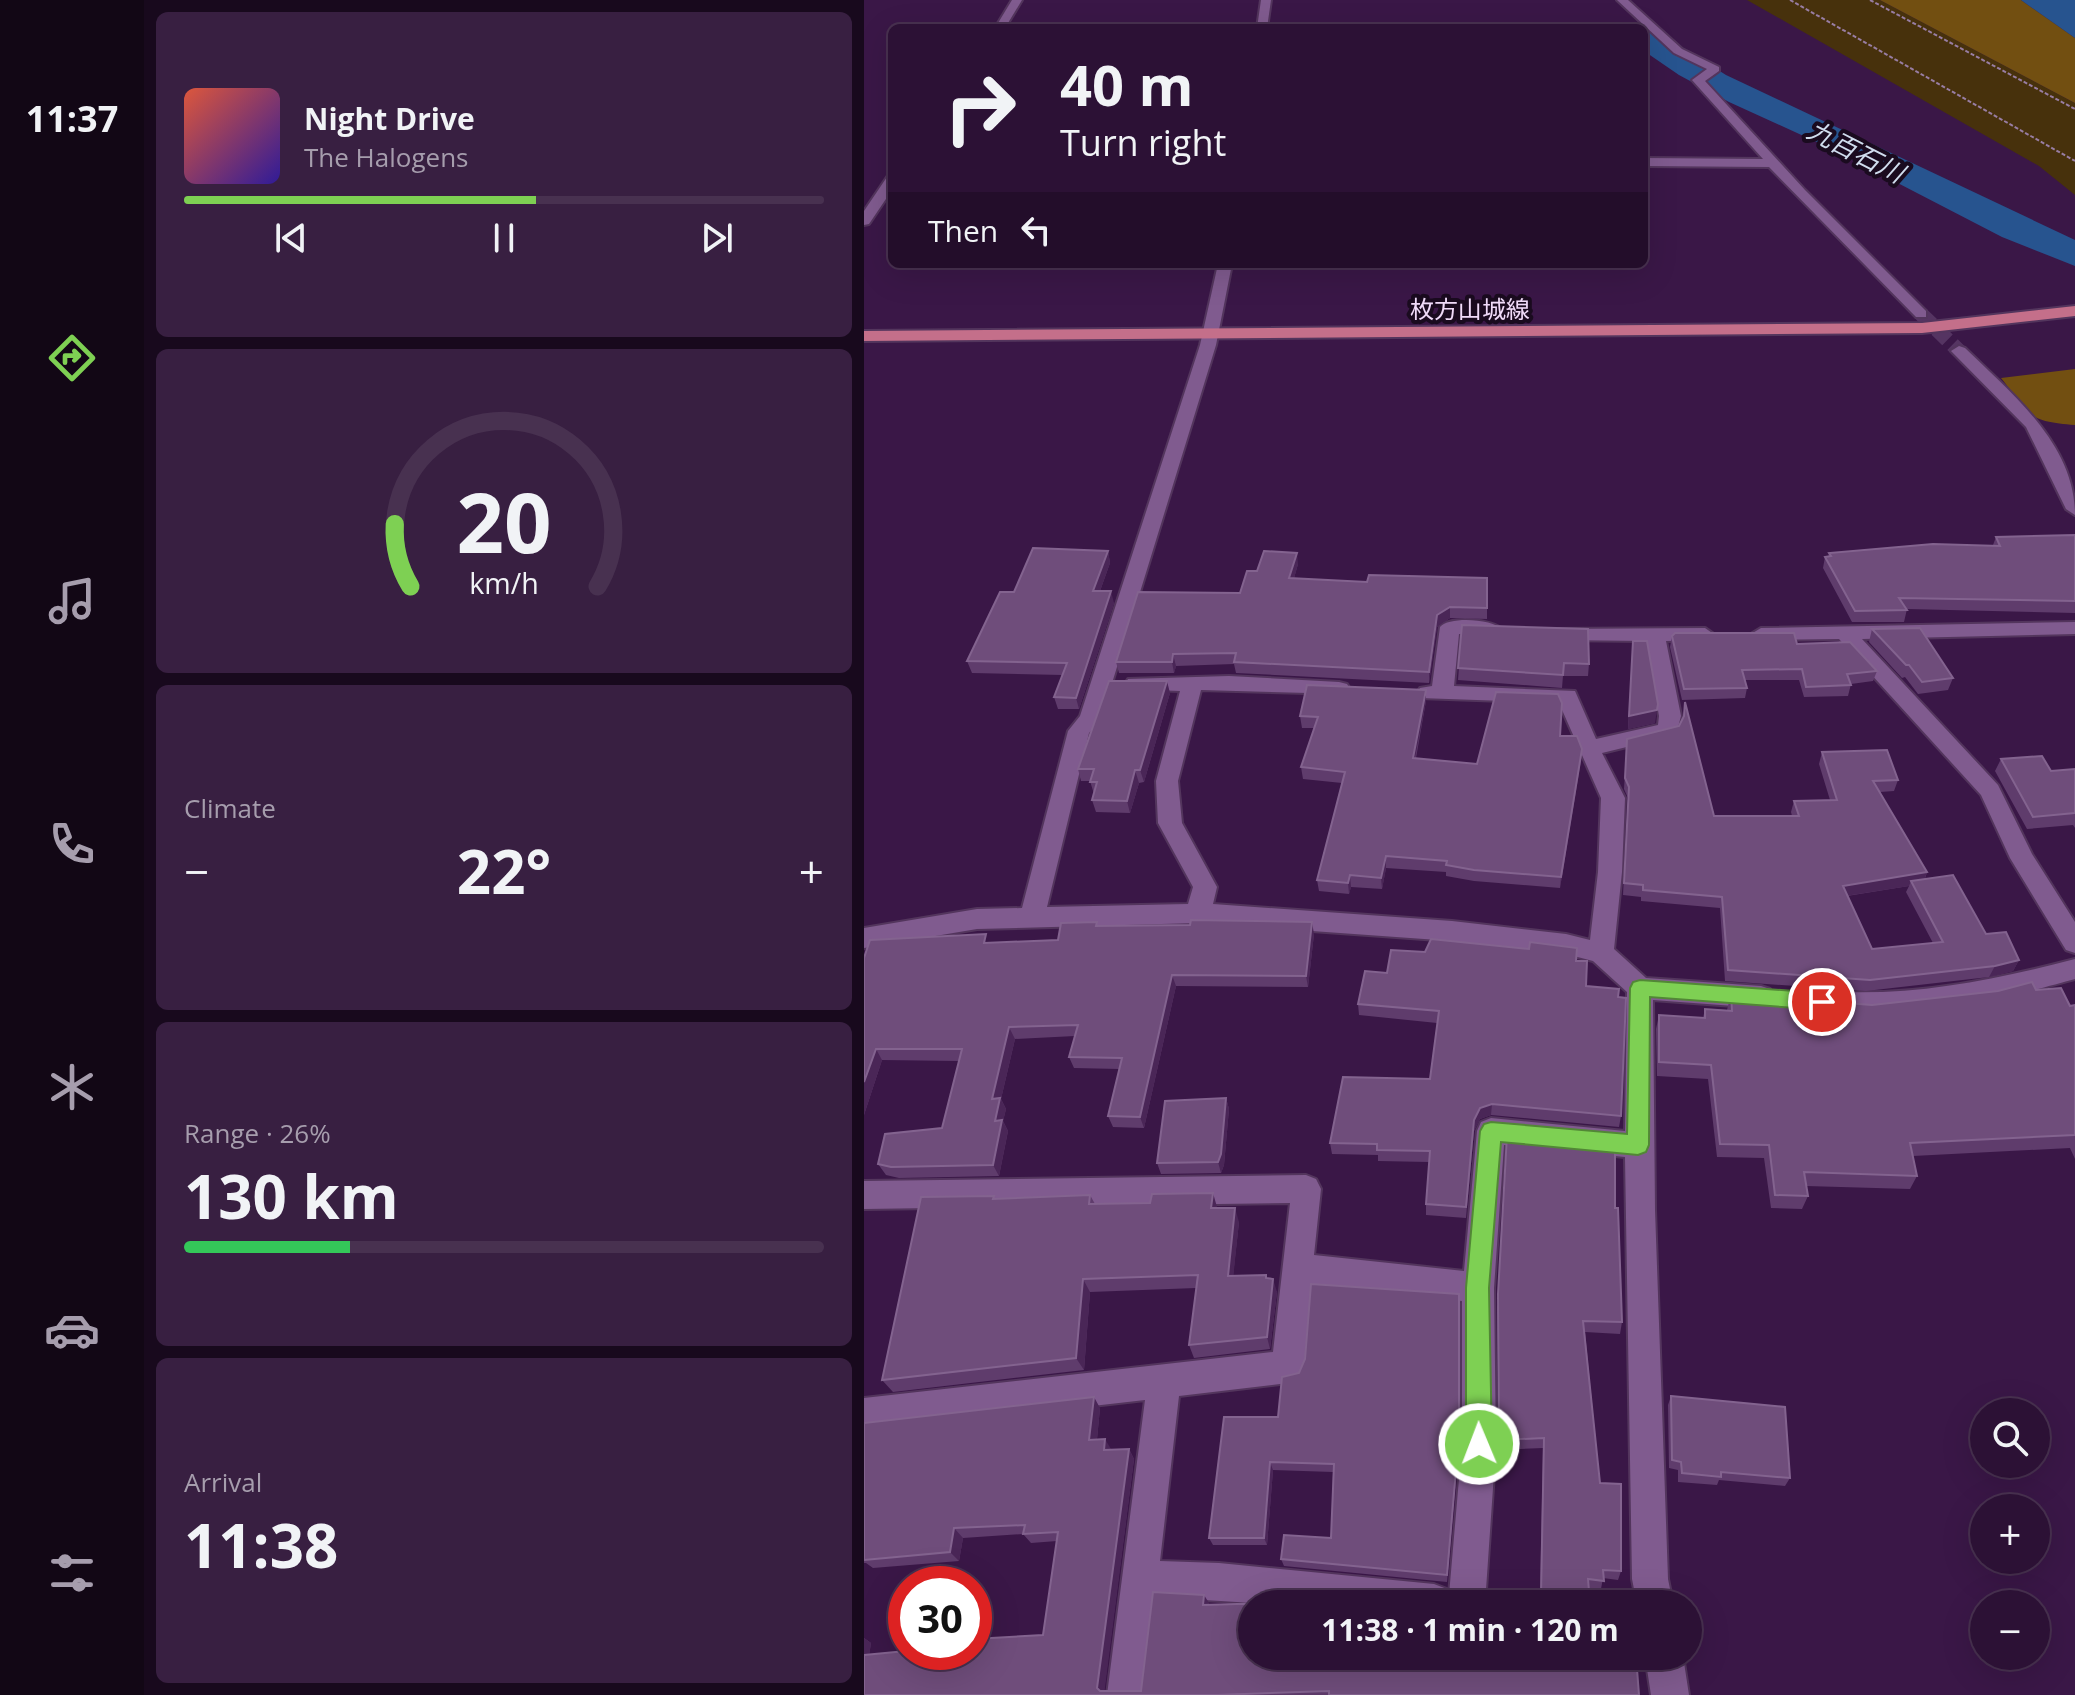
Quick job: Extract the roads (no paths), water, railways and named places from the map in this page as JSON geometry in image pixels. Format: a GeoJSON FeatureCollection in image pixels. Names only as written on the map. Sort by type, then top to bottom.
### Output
{"type":"FeatureCollection","features":[{"type":"Feature","properties":{"kind":"main road","name":"枚方山城線"},"geometry":{"type":"LineString","coordinates":[[864,336],[1892,329],[2008,321],[2075,311]]}},
{"type":"Feature","properties":{"kind":"street"},"geometry":{"type":"LineString","coordinates":[[1002,24],[1017,0]]}},
{"type":"Feature","properties":{"kind":"street"},"geometry":{"type":"LineString","coordinates":[[1263,24],[1266,0]]}},
{"type":"Feature","properties":{"kind":"street"},"geometry":{"type":"LineString","coordinates":[[1622,0],[1678,51],[1715,69],[1698,80],[1773,163],[1921,314]]}},
{"type":"Feature","properties":{"kind":"street"},"geometry":{"type":"LineString","coordinates":[[1648,162],[1773,163]]}},
{"type":"Feature","properties":{"kind":"street"},"geometry":{"type":"LineString","coordinates":[[864,221],[888,186]]}},
{"type":"Feature","properties":{"kind":"street"},"geometry":{"type":"LineString","coordinates":[[1032,917],[1079,731],[1090,719],[1102,683],[1211,334],[1224,268]]}},
{"type":"Feature","properties":{"kind":"street"},"geometry":{"type":"LineString","coordinates":[[1959,351],[2033,425],[2075,509]]}},
{"type":"Feature","properties":{"kind":"street"},"geometry":{"type":"LineString","coordinates":[[1442,694],[1450,627],[1509,631]]}},
{"type":"Feature","properties":{"kind":"street"},"geometry":{"type":"LineString","coordinates":[[1538,633],[1734,635],[2075,628]]}},
{"type":"Feature","properties":{"kind":"street"},"geometry":{"type":"LineString","coordinates":[[1844,632],[1990,791],[2022,858],[2075,943]]}},
{"type":"Feature","properties":{"kind":"street"},"geometry":{"type":"LineString","coordinates":[[1589,748],[1668,730],[1670,716],[1655,635]]}},
{"type":"Feature","properties":{"kind":"street"},"geometry":{"type":"LineString","coordinates":[[1102,683],[1229,683],[1366,690]]}},
{"type":"Feature","properties":{"kind":"street"},"geometry":{"type":"LineString","coordinates":[[1192,684],[1167,781],[1170,823],[1205,887],[1198,913]]}},
{"type":"Feature","properties":{"kind":"street"},"geometry":{"type":"LineString","coordinates":[[1412,693],[1567,696],[1613,798],[1610,872],[1601,953]]}},
{"type":"Feature","properties":{"kind":"street"},"geometry":{"type":"LineString","coordinates":[[864,938],[977,919],[1198,913],[1452,931],[1566,944],[1601,953],[1640,988],[1785,999]]}},
{"type":"Feature","properties":{"kind":"street"},"geometry":{"type":"LineString","coordinates":[[1813,1001],[1882,1004],[1990,991],[2070,975]]}},
{"type":"Feature","properties":{"kind":"street"},"geometry":{"type":"LineString","coordinates":[[1640,988],[1638,1145],[1652,1590]]}},
{"type":"Feature","properties":{"kind":"street"},"geometry":{"type":"LineString","coordinates":[[1468,1590],[1479,1444],[1478,1288],[1491,1131],[1638,1145]]}},
{"type":"Feature","properties":{"kind":"street"},"geometry":{"type":"LineString","coordinates":[[864,1195],[1306,1189],[1288,1367],[864,1415]]}},
{"type":"Feature","properties":{"kind":"street"},"geometry":{"type":"LineString","coordinates":[[1297,1268],[1478,1288]]}},
{"type":"Feature","properties":{"kind":"street"},"geometry":{"type":"LineString","coordinates":[[1126,1695],[1164,1381]]}},
{"type":"Feature","properties":{"kind":"street"},"geometry":{"type":"LineString","coordinates":[[1141,1578],[1219,1581],[1312,1590]]}},
{"type":"Feature","properties":{"kind":"street"},"geometry":{"type":"LineString","coordinates":[[1666,1670],[1670,1695]]}},
{"type":"Feature","properties":{"kind":"water"},"geometry":{"type":"Polygon","coordinates":[[[2021,0],[2075,0],[2075,38],[2021,0]]]}},
{"type":"Feature","properties":{"kind":"waterway","name":"九百石川"},"geometry":{"type":"LineString","coordinates":[[1648,39],[1715,82],[2075,254]]}},
{"type":"Feature","properties":{"kind":"tunnel"},"geometry":{"type":"LineString","coordinates":[[1921,314],[1959,351]]}}]}
